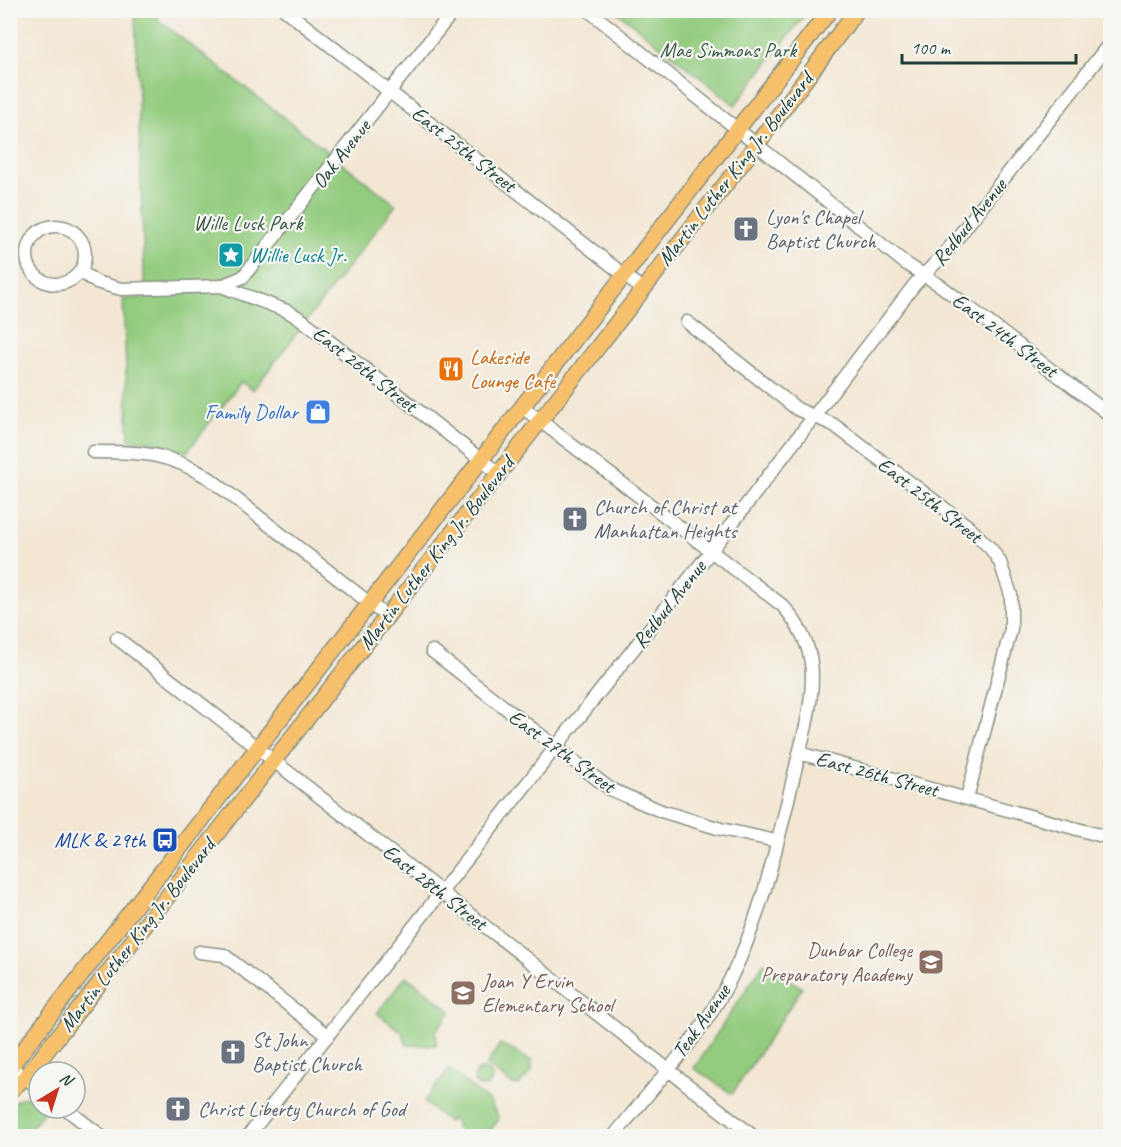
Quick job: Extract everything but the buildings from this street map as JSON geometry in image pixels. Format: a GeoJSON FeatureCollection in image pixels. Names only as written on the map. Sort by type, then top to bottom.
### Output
{"type":"FeatureCollection","features":[{"type":"Feature","properties":{"kind":"main road","name":"Martin Luther King Jr. Boulevard"},"geometry":{"type":"LineString","coordinates":[[11,1066],[369,603],[740,130],[830,10]]}},
{"type":"Feature","properties":{"kind":"main road","name":"Martin Luther King Jr. Boulevard"},"geometry":{"type":"LineString","coordinates":[[10,1090],[26,1077],[541,421],[757,144],[857,10]]}},
{"type":"Feature","properties":{"kind":"street","name":"East 25th Street"},"geometry":{"type":"LineString","coordinates":[[285,10],[642,289]]}},
{"type":"Feature","properties":{"kind":"street","name":"Oak Avenue"},"geometry":{"type":"LineString","coordinates":[[80,271],[96,282],[121,289],[221,286],[237,280],[251,270],[454,10]]}},
{"type":"Feature","properties":{"kind":"street","name":"East 24th Street"},"geometry":{"type":"LineString","coordinates":[[588,10],[905,263],[1110,415]]}},
{"type":"Feature","properties":{"kind":"street","name":"Redbud Avenue"},"geometry":{"type":"LineString","coordinates":[[248,1137],[711,551],[813,416],[924,276],[947,251],[1110,43]]}},
{"type":"Feature","properties":{"kind":"street"},"geometry":{"type":"LineString","coordinates":[[51,227],[65,228],[74,233],[82,243],[85,254],[80,271],[71,280],[61,284],[39,278],[28,259],[33,238],[41,231],[51,227]]}},
{"type":"Feature","properties":{"kind":"street","name":"East 26th Street"},"geometry":{"type":"LineString","coordinates":[[221,286],[288,311],[301,319],[498,473]]}},
{"type":"Feature","properties":{"kind":"street","name":"East 25th Street"},"geometry":{"type":"LineString","coordinates":[[687,322],[797,409],[834,425],[974,532],[991,549],[1006,578],[1013,613],[1009,644],[967,798]]}},
{"type":"Feature","properties":{"kind":"street","name":"East 26th Street"},"geometry":{"type":"LineString","coordinates":[[522,407],[783,606],[808,645],[812,660],[812,696],[799,753],[1110,838]]}},
{"type":"Feature","properties":{"kind":"street"},"geometry":{"type":"LineString","coordinates":[[93,452],[140,452],[184,462],[209,478],[386,616]]}},
{"type":"Feature","properties":{"kind":"street","name":"East 28th Street"},"geometry":{"type":"LineString","coordinates":[[117,638],[753,1137]]}},
{"type":"Feature","properties":{"kind":"street","name":"East 27th Street"},"geometry":{"type":"LineString","coordinates":[[432,651],[555,749],[610,789],[634,801],[722,829],[776,841]]}},
{"type":"Feature","properties":{"kind":"street","name":"Teak Avenue"},"geometry":{"type":"LineString","coordinates":[[614,1137],[717,1004],[734,972],[757,914],[799,753]]}},
{"type":"Feature","properties":{"kind":"street"},"geometry":{"type":"LineString","coordinates":[[199,952],[224,955],[328,1035]]}},
{"type":"Feature","properties":{"kind":"street"},"geometry":{"type":"LineString","coordinates":[[11,1066],[26,1077]]}},
{"type":"Feature","properties":{"kind":"street"},"geometry":{"type":"LineString","coordinates":[[80,1120],[101,1137]]}},
{"type":"Feature","properties":{"kind":"green space","name":"Wille Lusk Park"},"geometry":{"type":"Polygon","coordinates":[[[135,11],[162,11],[157,19],[396,205],[253,390],[241,382],[187,452],[151,442],[129,441],[123,299],[145,298],[135,11]]]}},
{"type":"Feature","properties":{"kind":"green space","name":"Mae Simmons Park"},"geometry":{"type":"Polygon","coordinates":[[[616,11],[808,11],[735,105],[616,11]]]}},
{"type":"Feature","properties":{"kind":"green space"},"geometry":{"type":"Polygon","coordinates":[[[764,963],[802,988],[732,1094],[694,1068],[764,963]]]}},
{"type":"Feature","properties":{"kind":"green space"},"geometry":{"type":"Polygon","coordinates":[[[406,976],[451,1011],[436,1031],[436,1045],[407,1045],[402,1032],[377,1013],[406,976]]]}},
{"type":"Feature","properties":{"kind":"green space"},"geometry":{"type":"Polygon","coordinates":[[[500,1044],[532,1061],[532,1071],[519,1085],[513,1085],[486,1065],[500,1044]]]}},
{"type":"Feature","properties":{"kind":"green space"},"geometry":{"type":"Polygon","coordinates":[[[449,1069],[490,1102],[499,1119],[486,1136],[467,1136],[455,1127],[457,1123],[451,1119],[448,1122],[424,1102],[449,1069]]]}},
{"type":"Feature","properties":{"kind":"green space"},"geometry":{"type":"Polygon","coordinates":[[[483,1069],[489,1072],[492,1078],[489,1084],[483,1087],[477,1084],[474,1078],[477,1072],[483,1069]]]}},
{"type":"Feature","properties":{"kind":"green space"},"geometry":{"type":"Polygon","coordinates":[[[24,1097],[27,1098],[27,1120],[37,1120],[24,1136],[11,1136],[11,1103],[24,1097]]]}},
{"type":"Feature","properties":{"kind":"place","name":"Lyon's Chapel Baptist Church"},"geometry":{"type":"Point","coordinates":[746,229]}},
{"type":"Feature","properties":{"kind":"place","name":"Willie Lusk Jr."},"geometry":{"type":"Point","coordinates":[231,255]}},
{"type":"Feature","properties":{"kind":"place","name":"Lakeside Lounge Cafe"},"geometry":{"type":"Point","coordinates":[451,369]}},
{"type":"Feature","properties":{"kind":"place","name":"Family Dollar"},"geometry":{"type":"Point","coordinates":[318,412]}},
{"type":"Feature","properties":{"kind":"place","name":"Church of Christ at Manhattan Heights"},"geometry":{"type":"Point","coordinates":[575,519]}},
{"type":"Feature","properties":{"kind":"place","name":"MLK & 29th"},"geometry":{"type":"Point","coordinates":[165,840]}},
{"type":"Feature","properties":{"kind":"place","name":"Dunbar College Preparatory Academy"},"geometry":{"type":"Point","coordinates":[931,962]}},
{"type":"Feature","properties":{"kind":"place","name":"Joan Y Ervin Elementary School"},"geometry":{"type":"Point","coordinates":[463,993]}},
{"type":"Feature","properties":{"kind":"place","name":"St John Baptist Church"},"geometry":{"type":"Point","coordinates":[233,1052]}},
{"type":"Feature","properties":{"kind":"place","name":"Christ Liberty Church of God"},"geometry":{"type":"Point","coordinates":[178,1109]}}]}
